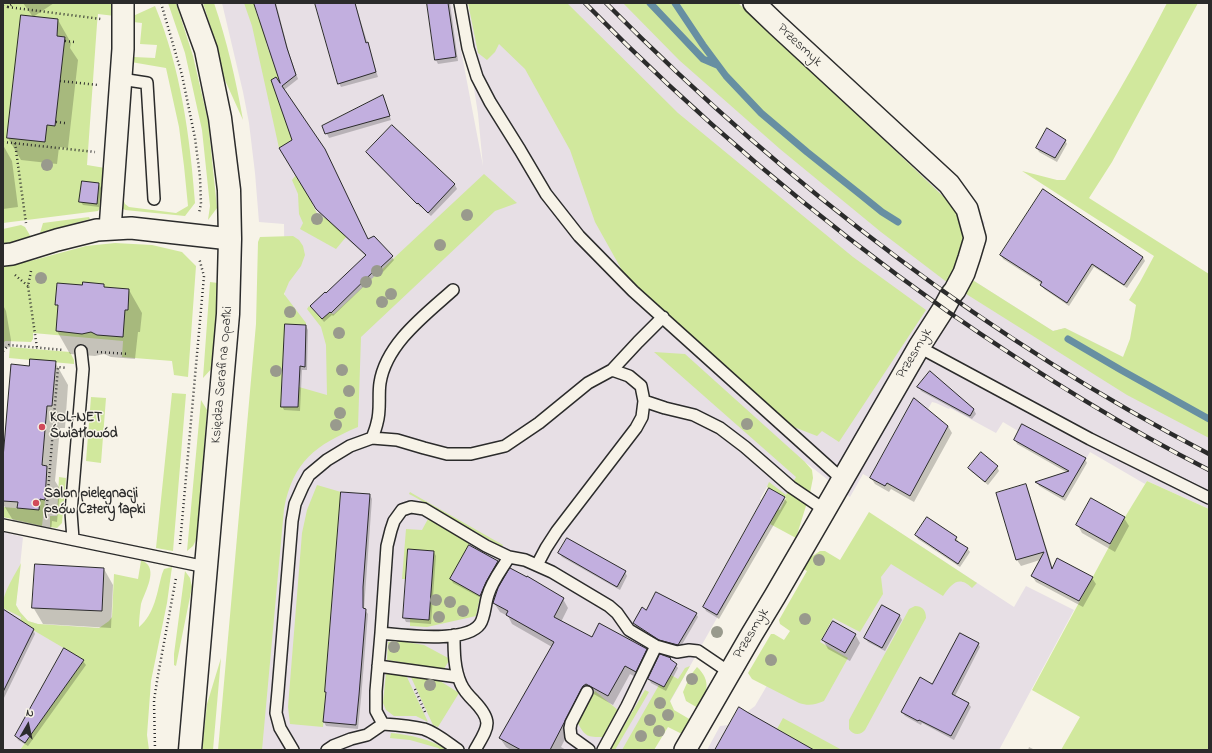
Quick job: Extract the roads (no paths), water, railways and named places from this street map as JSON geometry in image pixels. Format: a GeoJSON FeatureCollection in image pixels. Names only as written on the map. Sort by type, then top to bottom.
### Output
{"type":"FeatureCollection","features":[{"type":"Feature","properties":{"kind":"street","name":"Księdza Serafina Opałki"},"geometry":{"type":"LineString","coordinates":[[189,3],[206,50],[220,118],[229,190],[230,239],[228,314],[190,750]]}},
{"type":"Feature","properties":{"kind":"street","name":"Przesmyk"},"geometry":{"type":"LineString","coordinates":[[685,750],[919,347],[955,290],[969,258],[975,238],[967,209],[949,184],[782,31],[754,3]]}},
{"type":"Feature","properties":{"kind":"street"},"geometry":{"type":"LineString","coordinates":[[110,229],[124,49],[123,13]]}},
{"type":"Feature","properties":{"kind":"street"},"geometry":{"type":"LineString","coordinates":[[3,255],[12,254],[57,240],[97,230],[110,229],[131,228],[230,239]]}},
{"type":"Feature","properties":{"kind":"lane"},"geometry":{"type":"LineString","coordinates":[[460,3],[468,48],[477,77],[490,102],[546,194],[579,236],[633,291],[843,480]]}},
{"type":"Feature","properties":{"kind":"lane"},"geometry":{"type":"LineString","coordinates":[[121,84],[148,83],[154,199]]}},
{"type":"Feature","properties":{"kind":"lane"},"geometry":{"type":"LineString","coordinates":[[372,438],[377,424],[380,383],[386,363],[394,349],[417,323],[453,290]]}},
{"type":"Feature","properties":{"kind":"lane"},"geometry":{"type":"LineString","coordinates":[[293,750],[280,728],[276,712],[292,521],[295,504],[302,486],[309,475],[327,460],[350,446],[372,438],[397,440],[447,454],[471,454],[504,446],[539,423],[588,384],[612,370],[662,317]]}},
{"type":"Feature","properties":{"kind":"lane"},"geometry":{"type":"LineString","coordinates":[[919,347],[1090,439],[1209,498]]}},
{"type":"Feature","properties":{"kind":"lane"},"geometry":{"type":"LineString","coordinates":[[73,539],[71,512],[83,369],[81,351]]}},
{"type":"Feature","properties":{"kind":"lane"},"geometry":{"type":"LineString","coordinates":[[536,565],[557,531],[636,428],[642,417],[644,401],[640,386],[629,376],[612,370]]}},
{"type":"Feature","properties":{"kind":"lane"},"geometry":{"type":"LineString","coordinates":[[644,401],[664,408],[694,415],[720,428],[791,487],[825,510]]}},
{"type":"Feature","properties":{"kind":"lane"},"geometry":{"type":"LineString","coordinates":[[383,724],[376,711],[376,691],[387,546],[390,530],[394,520],[402,510],[411,507],[424,509],[486,546],[509,557],[525,560],[552,572],[609,606],[617,613],[629,630],[656,646],[677,652],[689,650],[698,651],[729,672]]}},
{"type":"Feature","properties":{"kind":"lane"},"geometry":{"type":"LineString","coordinates":[[3,525],[206,567]]}},
{"type":"Feature","properties":{"kind":"lane"},"geometry":{"type":"LineString","coordinates":[[381,633],[432,637],[470,632],[480,624],[491,586],[509,557]]}},
{"type":"Feature","properties":{"kind":"lane"},"geometry":{"type":"LineString","coordinates":[[454,635],[455,662],[461,685],[487,718],[487,726],[475,750]]}},
{"type":"Feature","properties":{"kind":"lane"},"geometry":{"type":"LineString","coordinates":[[603,750],[627,706],[656,646]]}},
{"type":"Feature","properties":{"kind":"lane"},"geometry":{"type":"LineString","coordinates":[[378,666],[458,677]]}},
{"type":"Feature","properties":{"kind":"lane"},"geometry":{"type":"LineString","coordinates":[[587,692],[570,723],[570,728],[571,737],[589,750]]}},
{"type":"Feature","properties":{"kind":"lane"},"geometry":{"type":"LineString","coordinates":[[327,750],[351,738],[367,735],[383,724],[425,730],[458,750]]}},
{"type":"Feature","properties":{"kind":"waterway"},"geometry":{"type":"LineString","coordinates":[[650,3],[703,59],[717,65]]}},
{"type":"Feature","properties":{"kind":"waterway"},"geometry":{"type":"LineString","coordinates":[[675,3],[726,76],[761,113],[882,212],[898,222]]}},
{"type":"Feature","properties":{"kind":"waterway"},"geometry":{"type":"LineString","coordinates":[[1068,339],[1209,419]]}},
{"type":"Feature","properties":{"kind":"railway"},"geometry":{"type":"LineString","coordinates":[[585,3],[627,45],[714,126],[805,203],[899,276],[947,311],[1043,375],[1141,434],[1209,470]]}},
{"type":"Feature","properties":{"kind":"railway"},"geometry":{"type":"LineString","coordinates":[[606,3],[674,69],[744,133],[816,194],[890,252],[967,308],[1046,360],[1126,409],[1209,454]]}},
{"type":"Feature","properties":{"kind":"place","name":"KOL-NET Światłowód"},"geometry":{"type":"Point","coordinates":[42,427]}},
{"type":"Feature","properties":{"kind":"place","name":"Salon pielęgnacji psów Cztery łapki"},"geometry":{"type":"Point","coordinates":[36,503]}}]}
